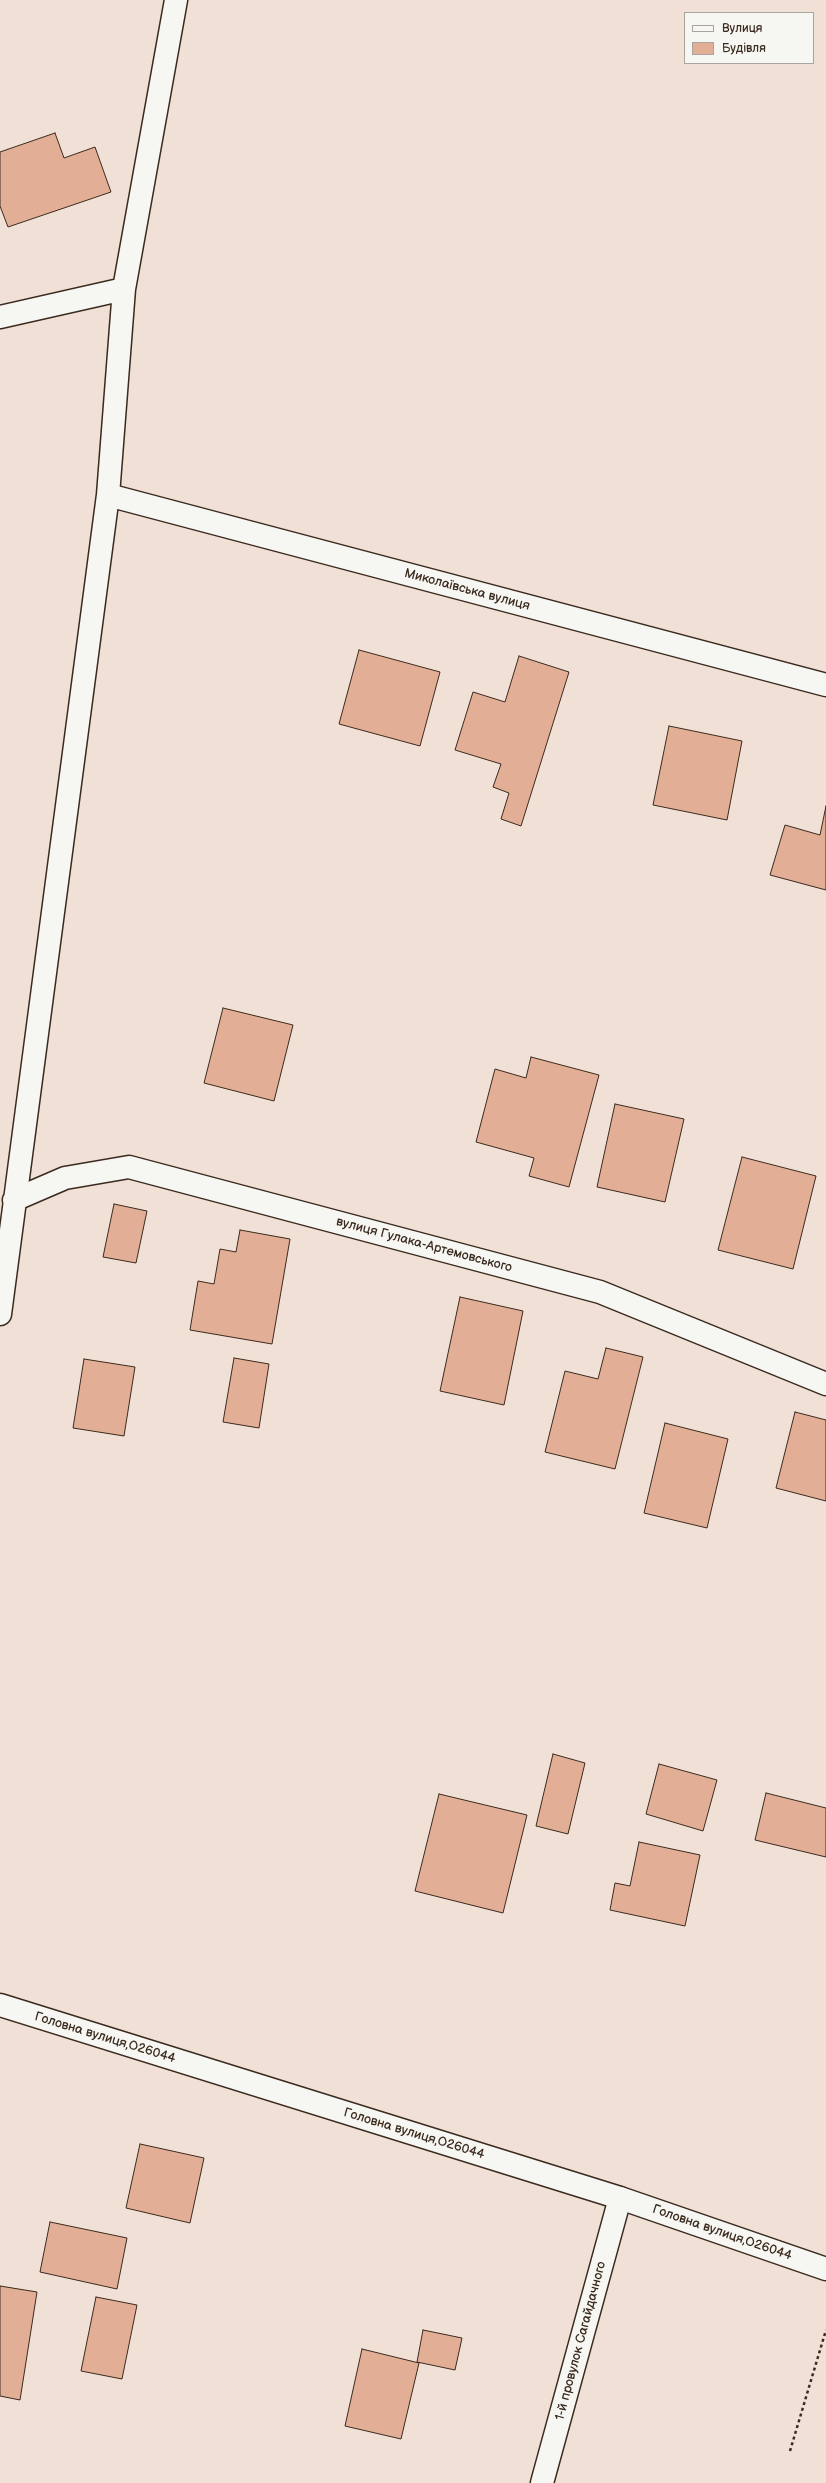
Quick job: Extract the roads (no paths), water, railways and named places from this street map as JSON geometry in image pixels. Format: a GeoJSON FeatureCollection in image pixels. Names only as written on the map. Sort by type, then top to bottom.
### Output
{"type":"FeatureCollection","features":[{"type":"Feature","properties":{"kind":"street"},"geometry":{"type":"LineString","coordinates":[[0,1314],[108,495],[124,289],[176,0]]}},
{"type":"Feature","properties":{"kind":"street"},"geometry":{"type":"LineString","coordinates":[[0,317],[124,289]]}},
{"type":"Feature","properties":{"kind":"street","name":"Миколаївська вулиця"},"geometry":{"type":"LineString","coordinates":[[108,495],[826,685]]}},
{"type":"Feature","properties":{"kind":"street","name":"вулиця Гулака-Артемовського"},"geometry":{"type":"LineString","coordinates":[[14,1200],[65,1178],[129,1167],[600,1292],[826,1384]]}},
{"type":"Feature","properties":{"kind":"street","name":"Головна вулиця,О26044"},"geometry":{"type":"LineString","coordinates":[[0,2005],[620,2198],[826,2269]]}},
{"type":"Feature","properties":{"kind":"street","name":"1-й провулок Сагайдачного"},"geometry":{"type":"LineString","coordinates":[[542,2483],[620,2198]]}}]}
